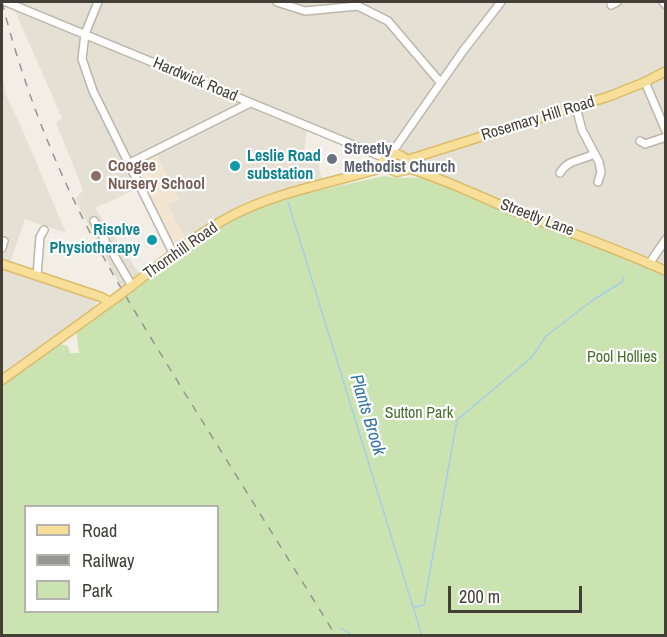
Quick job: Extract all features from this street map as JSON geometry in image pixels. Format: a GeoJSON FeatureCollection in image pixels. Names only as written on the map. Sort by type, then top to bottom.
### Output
{"type":"FeatureCollection","features":[{"type":"Feature","properties":{"kind":"main road","name":"Rosemary Hill Road"},"geometry":{"type":"LineString","coordinates":[[407,164],[576,107],[645,82],[666,71]]}},
{"type":"Feature","properties":{"kind":"main road"},"geometry":{"type":"LineString","coordinates":[[387,160],[399,154],[407,164]]}},
{"type":"Feature","properties":{"kind":"main road","name":"Thornhill Road"},"geometry":{"type":"LineString","coordinates":[[2,380],[209,230],[242,211],[387,160],[399,172],[407,164]]}},
{"type":"Feature","properties":{"kind":"main road","name":"Streetly Lane"},"geometry":{"type":"LineString","coordinates":[[407,164],[666,272]]}},
{"type":"Feature","properties":{"kind":"main road"},"geometry":{"type":"LineString","coordinates":[[2,264],[113,299]]}},
{"type":"Feature","properties":{"kind":"street"},"geometry":{"type":"LineString","coordinates":[[27,11],[30,2]]}},
{"type":"Feature","properties":{"kind":"street"},"geometry":{"type":"LineString","coordinates":[[98,2],[84,34],[82,59],[93,91],[174,255]]}},
{"type":"Feature","properties":{"kind":"street"},"geometry":{"type":"LineString","coordinates":[[277,2],[305,11],[333,5],[358,6],[388,21],[440,82]]}},
{"type":"Feature","properties":{"kind":"street"},"geometry":{"type":"LineString","coordinates":[[387,160],[440,82],[501,2]]}},
{"type":"Feature","properties":{"kind":"street","name":"Hardwick Road"},"geometry":{"type":"LineString","coordinates":[[9,3],[387,160]]}},
{"type":"Feature","properties":{"kind":"street"},"geometry":{"type":"LineString","coordinates":[[645,82],[666,131]]}},
{"type":"Feature","properties":{"kind":"street"},"geometry":{"type":"LineString","coordinates":[[130,163],[250,103]]}},
{"type":"Feature","properties":{"kind":"street"},"geometry":{"type":"LineString","coordinates":[[576,107],[582,130],[599,162],[601,179]]}},
{"type":"Feature","properties":{"kind":"street"},"geometry":{"type":"LineString","coordinates":[[640,141],[645,144],[666,137]]}},
{"type":"Feature","properties":{"kind":"street"},"geometry":{"type":"LineString","coordinates":[[560,173],[594,154]]}},
{"type":"Feature","properties":{"kind":"street"},"geometry":{"type":"LineString","coordinates":[[94,221],[129,288]]}},
{"type":"Feature","properties":{"kind":"street"},"geometry":{"type":"LineString","coordinates":[[37,275],[40,237],[44,230]]}},
{"type":"Feature","properties":{"kind":"street"},"geometry":{"type":"LineString","coordinates":[[649,264],[666,239]]}},
{"type":"Feature","properties":{"kind":"shaded area"},"geometry":{"type":"Polygon","coordinates":[[[11,2],[665,2],[665,269],[634,254],[422,169],[405,155],[388,151],[383,153],[308,123],[304,150],[315,150],[322,180],[242,207],[187,241],[167,205],[178,199],[154,150],[127,166],[137,189],[95,208],[141,276],[122,289],[75,199],[83,190],[56,123],[62,118],[11,2]]]}},
{"type":"Feature","properties":{"kind":"shaded area"},"geometry":{"type":"Polygon","coordinates":[[[2,73],[6,95],[66,233],[25,219],[10,263],[2,260],[2,73]]]}},
{"type":"Feature","properties":{"kind":"shaded area"},"geometry":{"type":"Polygon","coordinates":[[[156,155],[179,200],[167,205],[187,241],[177,247],[170,238],[137,169],[138,164],[156,155]]]}},
{"type":"Feature","properties":{"kind":"shaded area"},"geometry":{"type":"Polygon","coordinates":[[[2,266],[95,297],[97,302],[93,310],[2,378],[2,266]]]}},
{"type":"Feature","properties":{"kind":"green space","name":"Sutton Park"},"geometry":{"type":"Polygon","coordinates":[[[384,176],[432,179],[581,238],[665,276],[665,635],[2,636],[2,384],[57,343],[68,346],[70,353],[79,353],[76,329],[216,230],[257,208],[303,194],[384,176]]]}},
{"type":"Feature","properties":{"kind":"waterway","name":"Plants Brook"},"geometry":{"type":"LineString","coordinates":[[288,202],[422,636]]}},
{"type":"Feature","properties":{"kind":"waterway"},"geometry":{"type":"LineString","coordinates":[[415,607],[424,605],[457,420],[532,357],[546,336],[593,300],[622,282],[624,277]]}},
{"type":"Feature","properties":{"kind":"waterway"},"geometry":{"type":"LineString","coordinates":[[341,628],[353,636]]}},
{"type":"Feature","properties":{"kind":"railway"},"geometry":{"type":"LineString","coordinates":[[2,2],[15,50],[40,121],[69,190],[96,244],[157,348],[336,636]]}},
{"type":"Feature","properties":{"kind":"place","name":"Streetly Methodist Church"},"geometry":{"type":"Point","coordinates":[332,159]}},
{"type":"Feature","properties":{"kind":"place","name":"Leslie Road substation"},"geometry":{"type":"Point","coordinates":[235,166]}},
{"type":"Feature","properties":{"kind":"place","name":"Coogee Nursery School"},"geometry":{"type":"Point","coordinates":[96,176]}},
{"type":"Feature","properties":{"kind":"place","name":"Risolve Physiotherapy"},"geometry":{"type":"Point","coordinates":[152,240]}},
{"type":"Feature","properties":{"kind":"park label","name":"Pool Hollies"},"geometry":{"type":"Point","coordinates":[622,358]}}]}
